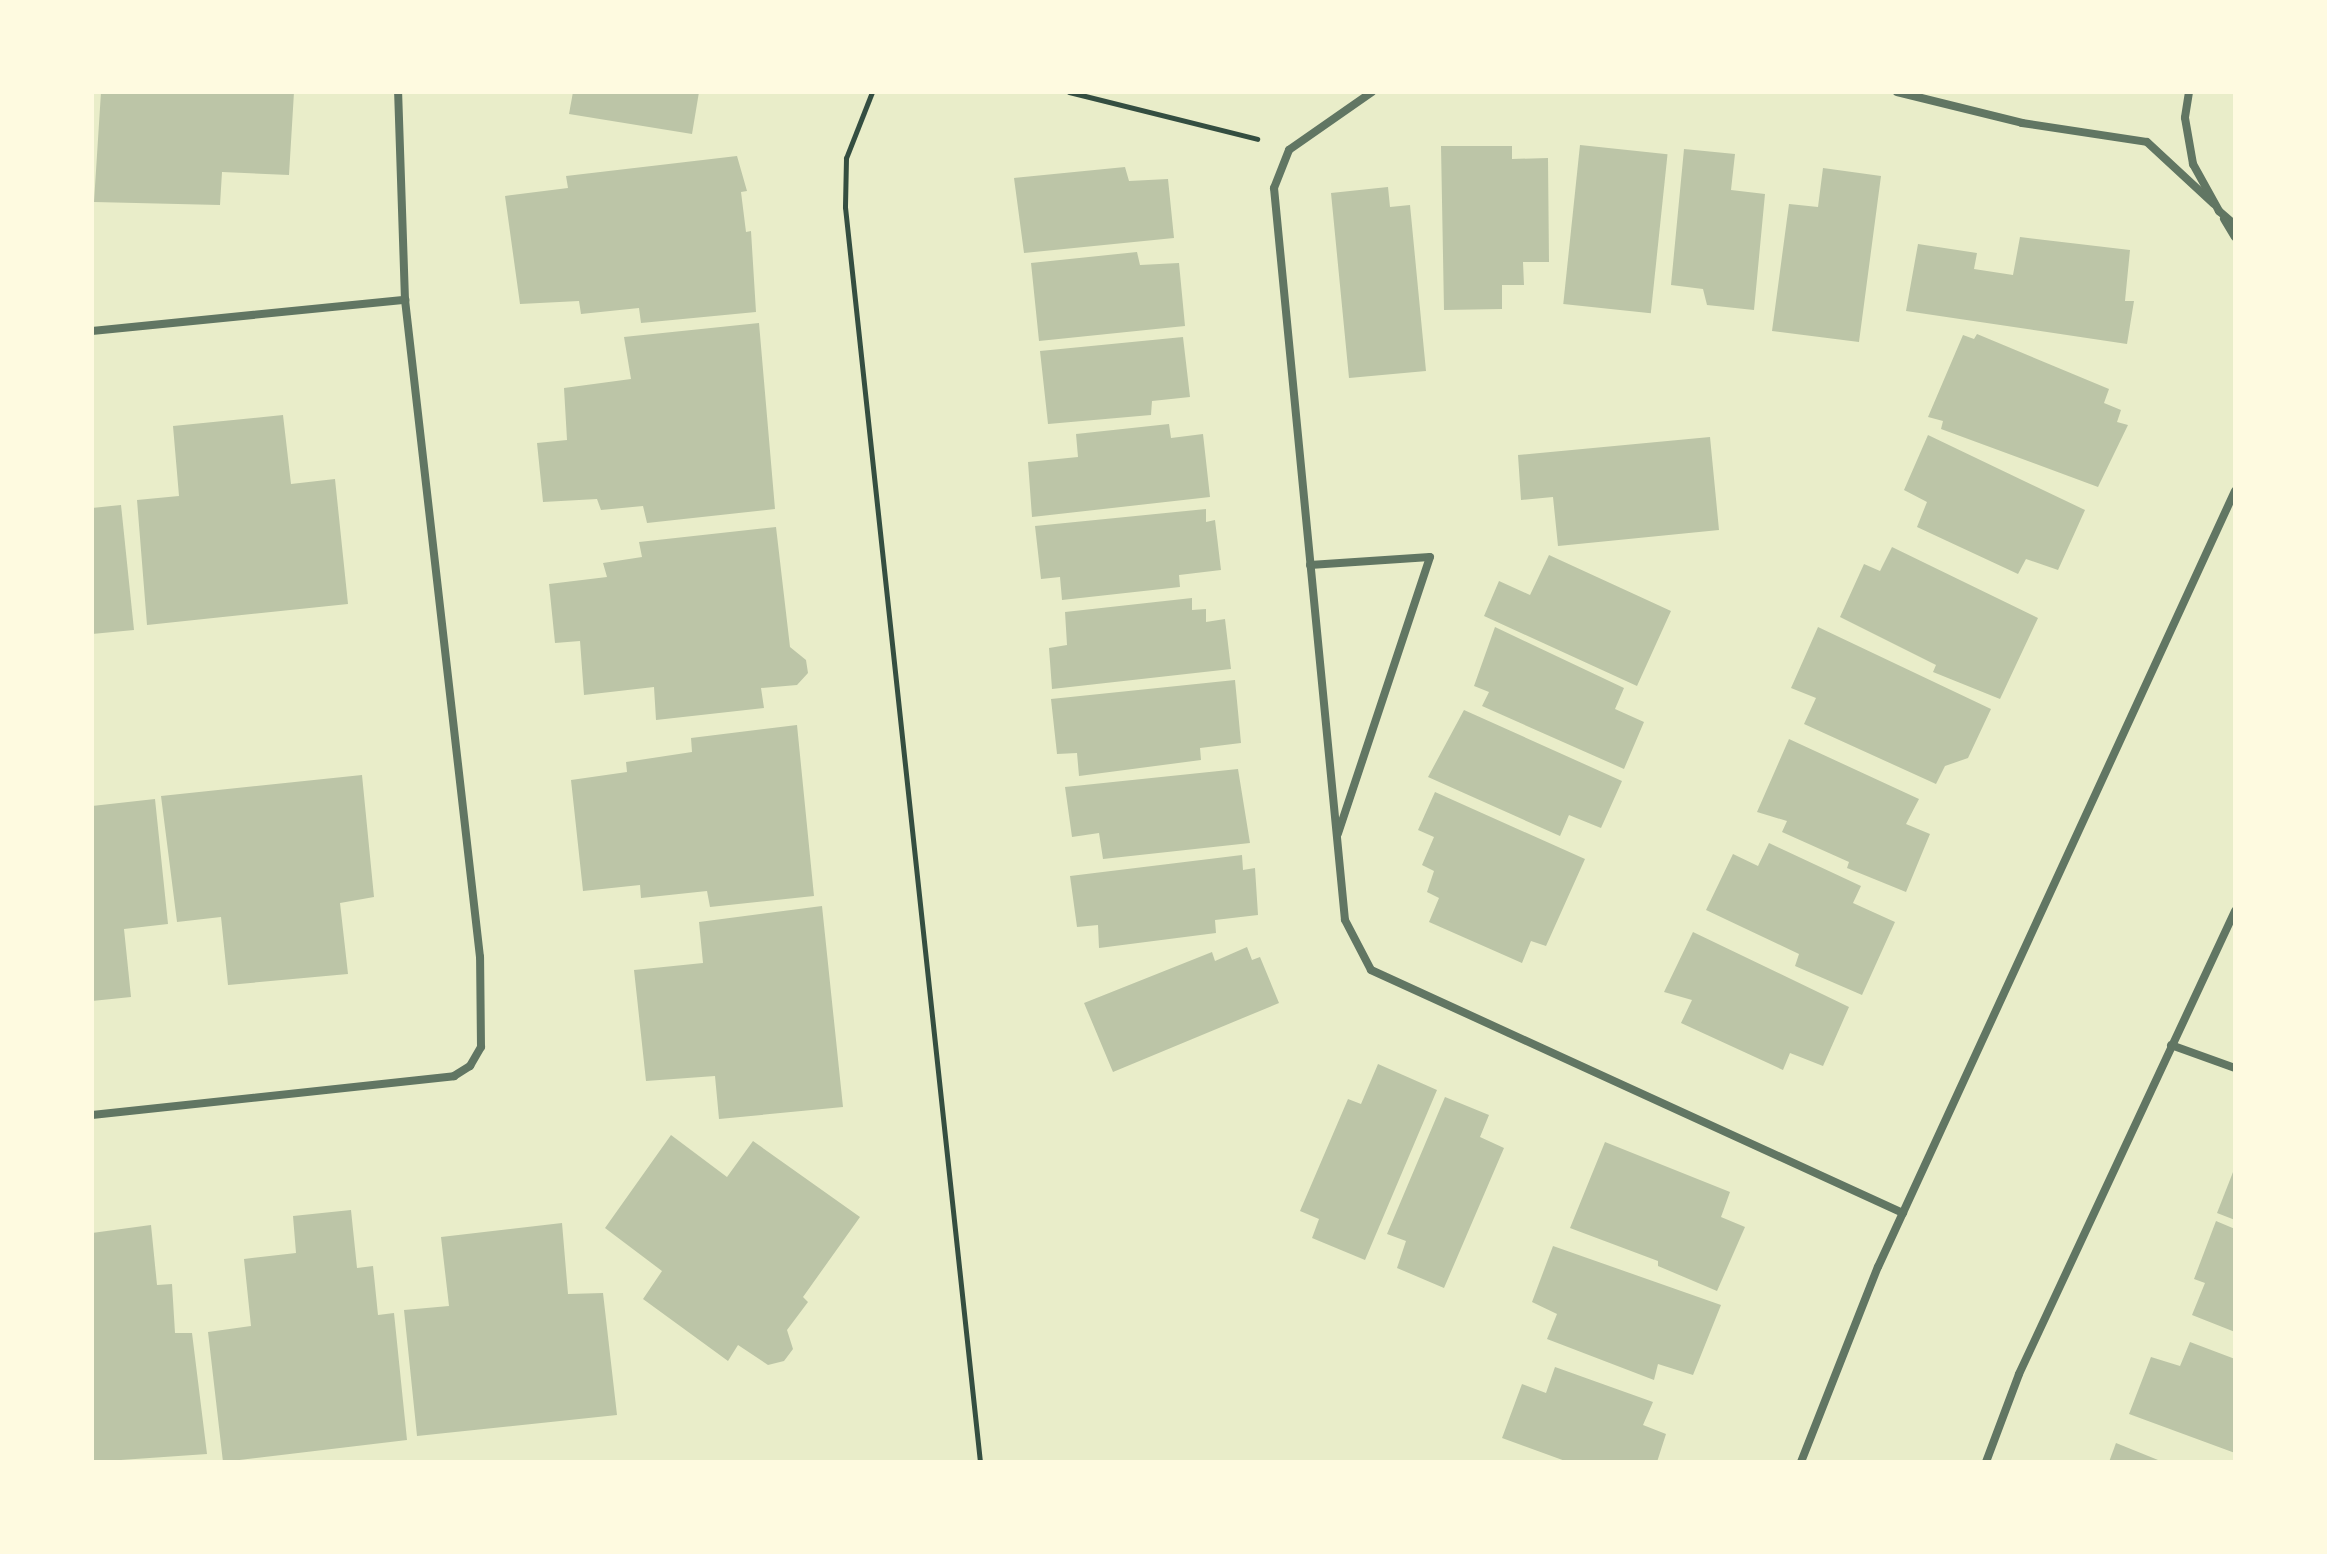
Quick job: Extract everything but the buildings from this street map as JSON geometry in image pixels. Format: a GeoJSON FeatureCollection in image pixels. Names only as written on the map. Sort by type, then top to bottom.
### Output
{"type":"FeatureCollection","features":[{"type":"Feature","properties":{"kind":"street"},"geometry":{"type":"LineString","coordinates":[[92,1115],[454,1076],[470,1066],[481,1047],[480,957],[405,300],[398,92]]}},
{"type":"Feature","properties":{"kind":"street"},"geometry":{"type":"LineString","coordinates":[[1372,92],[1289,150],[1274,188],[1345,920],[1371,970],[1903,1213]]}},
{"type":"Feature","properties":{"kind":"street"},"geometry":{"type":"LineString","coordinates":[[1897,92],[2022,123],[2147,142],[2235,225]]}},
{"type":"Feature","properties":{"kind":"street"},"geometry":{"type":"LineString","coordinates":[[2189,92],[2185,118],[2193,164],[2235,237]]}},
{"type":"Feature","properties":{"kind":"street"},"geometry":{"type":"LineString","coordinates":[[92,331],[405,300]]}},
{"type":"Feature","properties":{"kind":"street"},"geometry":{"type":"LineString","coordinates":[[1801,1462],[1903,1213],[2235,491]]}},
{"type":"Feature","properties":{"kind":"street"},"geometry":{"type":"LineString","coordinates":[[1310,565],[1430,557],[1337,836]]}},
{"type":"Feature","properties":{"kind":"street"},"geometry":{"type":"LineString","coordinates":[[1986,1462],[2019,1374],[2235,911]]}},
{"type":"Feature","properties":{"kind":"street"},"geometry":{"type":"LineString","coordinates":[[2171,1045],[2235,1068]]}},
{"type":"Feature","properties":{"kind":"path"},"geometry":{"type":"LineString","coordinates":[[872,92],[846,158],[845,207],[980,1462]]}},
{"type":"Feature","properties":{"kind":"path"},"geometry":{"type":"LineString","coordinates":[[1069,92],[1289,150]]}}]}
